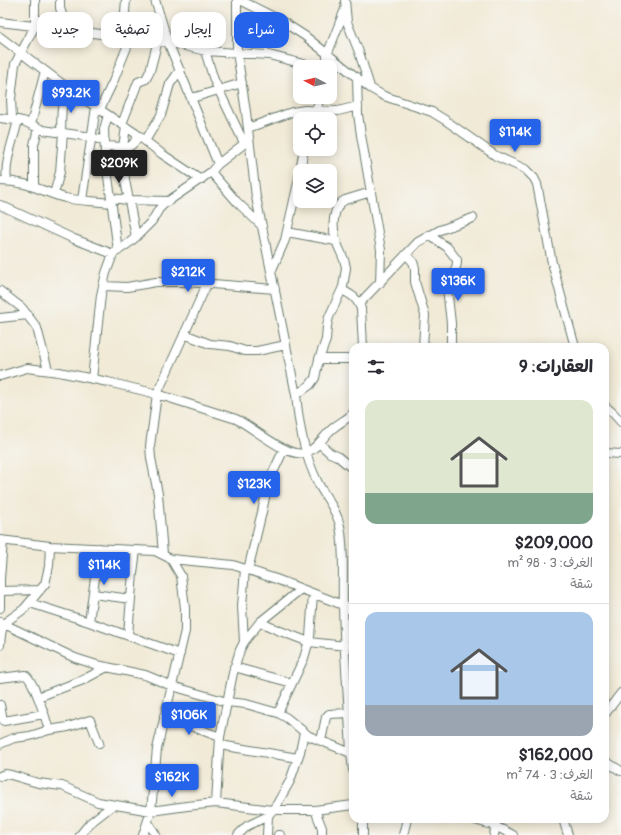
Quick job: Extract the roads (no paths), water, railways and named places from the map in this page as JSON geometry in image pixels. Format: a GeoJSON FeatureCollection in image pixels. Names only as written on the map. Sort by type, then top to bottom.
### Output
{"type":"FeatureCollection","features":[{"type":"Feature","properties":{"kind":"street"},"geometry":{"type":"LineString","coordinates":[[35,0],[35,26],[15,64],[11,99],[15,119],[4,181],[22,182],[65,198],[82,200],[168,201]]}},
{"type":"Feature","properties":{"kind":"street"},"geometry":{"type":"LineString","coordinates":[[60,0],[61,12]]}},
{"type":"Feature","properties":{"kind":"street"},"geometry":{"type":"LineString","coordinates":[[126,0],[126,12]]}},
{"type":"Feature","properties":{"kind":"street"},"geometry":{"type":"LineString","coordinates":[[155,0],[168,42],[218,164]]}},
{"type":"Feature","properties":{"kind":"street"},"geometry":{"type":"LineString","coordinates":[[321,742],[326,717],[329,714],[349,714],[343,605],[344,546],[339,523],[331,505],[318,483],[305,453],[299,425],[296,395],[256,197],[247,141],[248,128],[237,52],[238,0],[280,20],[305,36],[370,88],[384,96],[432,112],[496,156],[525,169],[534,178],[544,212],[546,233],[552,263],[575,343]]}},
{"type":"Feature","properties":{"kind":"street"},"geometry":{"type":"LineString","coordinates":[[327,60],[327,55],[345,4]]}},
{"type":"Feature","properties":{"kind":"street"},"geometry":{"type":"LineString","coordinates":[[345,4],[347,22],[370,88]]}},
{"type":"Feature","properties":{"kind":"street"},"geometry":{"type":"LineString","coordinates":[[0,22],[35,26]]}},
{"type":"Feature","properties":{"kind":"street"},"geometry":{"type":"LineString","coordinates":[[0,37],[70,90],[124,125],[162,154],[201,180]]}},
{"type":"Feature","properties":{"kind":"street"},"geometry":{"type":"LineString","coordinates":[[163,41],[205,51],[269,55],[293,61]]}},
{"type":"Feature","properties":{"kind":"street"},"geometry":{"type":"LineString","coordinates":[[82,200],[91,137],[98,108],[113,82],[123,48]]}},
{"type":"Feature","properties":{"kind":"street"},"geometry":{"type":"LineString","coordinates":[[136,237],[126,188],[123,149],[124,125],[138,82],[146,79],[150,71],[156,48]]}},
{"type":"Feature","properties":{"kind":"street"},"geometry":{"type":"LineString","coordinates":[[205,51],[214,80],[247,141]]}},
{"type":"Feature","properties":{"kind":"street"},"geometry":{"type":"LineString","coordinates":[[0,118],[15,119],[43,130],[91,137],[123,149],[133,145],[141,138],[161,115],[170,84],[180,70]]}},
{"type":"Feature","properties":{"kind":"street"},"geometry":{"type":"LineString","coordinates":[[34,186],[34,126],[45,71]]}},
{"type":"Feature","properties":{"kind":"street"},"geometry":{"type":"LineString","coordinates":[[357,77],[361,135],[381,250],[380,283]]}},
{"type":"Feature","properties":{"kind":"street"},"geometry":{"type":"LineString","coordinates":[[192,98],[242,83]]}},
{"type":"Feature","properties":{"kind":"street"},"geometry":{"type":"LineString","coordinates":[[54,194],[60,172],[62,122],[60,118],[65,96],[70,90]]}},
{"type":"Feature","properties":{"kind":"street"},"geometry":{"type":"LineString","coordinates":[[316,110],[318,104]]}},
{"type":"Feature","properties":{"kind":"street"},"geometry":{"type":"LineString","coordinates":[[248,128],[292,112],[316,110],[338,111],[358,106]]}},
{"type":"Feature","properties":{"kind":"street"},"geometry":{"type":"LineString","coordinates":[[92,379],[103,286],[115,252],[104,129],[108,115]]}},
{"type":"Feature","properties":{"kind":"street"},"geometry":{"type":"LineString","coordinates":[[0,205],[74,239],[115,252],[129,244],[152,221],[159,209],[168,201],[201,180],[218,164],[247,141]]}},
{"type":"Feature","properties":{"kind":"street"},"geometry":{"type":"LineString","coordinates":[[211,172],[237,202],[262,227]]}},
{"type":"Feature","properties":{"kind":"street"},"geometry":{"type":"LineString","coordinates":[[296,395],[310,385],[315,378],[319,359],[326,340],[329,317],[342,290],[345,278],[345,263],[336,241],[334,221],[335,211],[339,204],[345,200],[371,192]]}},
{"type":"Feature","properties":{"kind":"street"},"geometry":{"type":"LineString","coordinates":[[271,272],[287,232],[293,205]]}},
{"type":"Feature","properties":{"kind":"street"},"geometry":{"type":"LineString","coordinates":[[359,304],[418,242],[440,230],[473,218]]}},
{"type":"Feature","properties":{"kind":"street"},"geometry":{"type":"LineString","coordinates":[[287,232],[336,241]]}},
{"type":"Feature","properties":{"kind":"street"},"geometry":{"type":"LineString","coordinates":[[429,235],[447,247],[457,260],[456,270],[448,283],[447,288],[451,323],[451,343]]}},
{"type":"Feature","properties":{"kind":"street"},"geometry":{"type":"LineString","coordinates":[[406,254],[413,262],[415,268],[415,282],[425,315],[422,343]]}},
{"type":"Feature","properties":{"kind":"street"},"geometry":{"type":"LineString","coordinates":[[103,286],[127,287],[156,282],[275,289]]}},
{"type":"Feature","properties":{"kind":"street"},"geometry":{"type":"LineString","coordinates":[[163,554],[158,494],[150,446],[157,394],[208,284]]}},
{"type":"Feature","properties":{"kind":"street"},"geometry":{"type":"LineString","coordinates":[[342,290],[355,297],[361,309],[363,343]]}},
{"type":"Feature","properties":{"kind":"street"},"geometry":{"type":"LineString","coordinates":[[0,291],[28,314],[37,328],[48,370]]}},
{"type":"Feature","properties":{"kind":"street"},"geometry":{"type":"LineString","coordinates":[[0,318],[28,314]]}},
{"type":"Feature","properties":{"kind":"street"},"geometry":{"type":"LineString","coordinates":[[184,334],[210,344],[230,346],[245,351],[257,351],[286,346]]}},
{"type":"Feature","properties":{"kind":"street"},"geometry":{"type":"LineString","coordinates":[[319,359],[349,359]]}},
{"type":"Feature","properties":{"kind":"street"},"geometry":{"type":"LineString","coordinates":[[0,376],[27,368],[48,370],[157,394],[236,419],[247,424],[284,449],[293,452],[305,453],[319,443],[332,429],[349,417]]}},
{"type":"Feature","properties":{"kind":"street"},"geometry":{"type":"LineString","coordinates":[[609,410],[621,422]]}},
{"type":"Feature","properties":{"kind":"street"},"geometry":{"type":"LineString","coordinates":[[319,443],[330,453],[337,456],[349,466]]}},
{"type":"Feature","properties":{"kind":"street"},"geometry":{"type":"LineString","coordinates":[[244,642],[242,606],[246,570],[269,480],[284,449]]}},
{"type":"Feature","properties":{"kind":"street"},"geometry":{"type":"LineString","coordinates":[[609,453],[621,454]]}},
{"type":"Feature","properties":{"kind":"street"},"geometry":{"type":"LineString","coordinates":[[0,608],[2,540],[50,546],[155,551],[171,559],[233,565],[301,589],[349,609]]}},
{"type":"Feature","properties":{"kind":"street"},"geometry":{"type":"LineString","coordinates":[[0,644],[2,623],[30,603],[45,584],[49,566],[50,546]]}},
{"type":"Feature","properties":{"kind":"street"},"geometry":{"type":"LineString","coordinates":[[89,622],[99,548]]}},
{"type":"Feature","properties":{"kind":"street"},"geometry":{"type":"LineString","coordinates":[[128,635],[136,550]]}},
{"type":"Feature","properties":{"kind":"street"},"geometry":{"type":"LineString","coordinates":[[143,835],[151,811],[157,749],[185,631],[185,608],[181,576],[171,559]]}},
{"type":"Feature","properties":{"kind":"street"},"geometry":{"type":"LineString","coordinates":[[216,803],[220,741],[234,667],[240,650],[244,642],[260,622],[301,589]]}},
{"type":"Feature","properties":{"kind":"street"},"geometry":{"type":"LineString","coordinates":[[1,591],[40,590]]}},
{"type":"Feature","properties":{"kind":"street"},"geometry":{"type":"LineString","coordinates":[[93,594],[131,598]]}},
{"type":"Feature","properties":{"kind":"street"},"geometry":{"type":"LineString","coordinates":[[278,713],[304,658],[309,642],[313,594]]}},
{"type":"Feature","properties":{"kind":"street"},"geometry":{"type":"LineString","coordinates":[[30,603],[128,635],[180,654]]}},
{"type":"Feature","properties":{"kind":"street"},"geometry":{"type":"LineString","coordinates":[[260,622],[309,642],[346,646]]}},
{"type":"Feature","properties":{"kind":"street"},"geometry":{"type":"LineString","coordinates":[[2,623],[75,658],[145,675],[172,686],[227,702],[246,704],[278,713],[287,718],[309,736],[321,742],[349,749]]}},
{"type":"Feature","properties":{"kind":"street"},"geometry":{"type":"LineString","coordinates":[[38,697],[83,680],[107,667]]}},
{"type":"Feature","properties":{"kind":"street"},"geometry":{"type":"LineString","coordinates":[[234,667],[292,683]]}},
{"type":"Feature","properties":{"kind":"street"},"geometry":{"type":"LineString","coordinates":[[0,678],[27,676],[38,697],[49,730]]}},
{"type":"Feature","properties":{"kind":"street"},"geometry":{"type":"LineString","coordinates":[[609,709],[621,693]]}},
{"type":"Feature","properties":{"kind":"street"},"geometry":{"type":"LineString","coordinates":[[0,706],[4,722],[44,714]]}},
{"type":"Feature","properties":{"kind":"street"},"geometry":{"type":"LineString","coordinates":[[164,716],[220,741],[298,758]]}},
{"type":"Feature","properties":{"kind":"street"},"geometry":{"type":"LineString","coordinates":[[0,744],[14,738],[30,736],[49,730],[68,727],[90,720],[99,743]]}},
{"type":"Feature","properties":{"kind":"street"},"geometry":{"type":"LineString","coordinates":[[238,835],[248,826],[270,813],[277,804],[290,781],[298,758],[304,732]]}},
{"type":"Feature","properties":{"kind":"street"},"geometry":{"type":"LineString","coordinates":[[609,764],[621,771]]}},
{"type":"Feature","properties":{"kind":"street"},"geometry":{"type":"LineString","coordinates":[[0,776],[5,774],[38,783],[62,786],[88,799],[113,805],[151,811],[216,803],[270,813],[315,810],[349,806]]}},
{"type":"Feature","properties":{"kind":"street"},"geometry":{"type":"LineString","coordinates":[[80,835],[90,823],[113,805]]}},
{"type":"Feature","properties":{"kind":"street"},"geometry":{"type":"LineString","coordinates":[[315,810],[322,828],[322,835]]}},
{"type":"Feature","properties":{"kind":"street"},"geometry":{"type":"LineString","coordinates":[[268,835],[270,813]]}},
{"type":"Feature","properties":{"kind":"street"},"geometry":{"type":"LineString","coordinates":[[148,822],[156,835]]}},
{"type":"Feature","properties":{"kind":"street"},"geometry":{"type":"LineString","coordinates":[[363,823],[363,835]]}},
{"type":"Feature","properties":{"kind":"street"},"geometry":{"type":"LineString","coordinates":[[403,835],[406,823]]}},
{"type":"Feature","properties":{"kind":"street"},"geometry":{"type":"LineString","coordinates":[[494,835],[496,823]]}},
{"type":"Feature","properties":{"kind":"street"},"geometry":{"type":"LineString","coordinates":[[497,823],[513,835]]}},
{"type":"Feature","properties":{"kind":"street"},"geometry":{"type":"LineString","coordinates":[[564,823],[568,835]]}}]}
